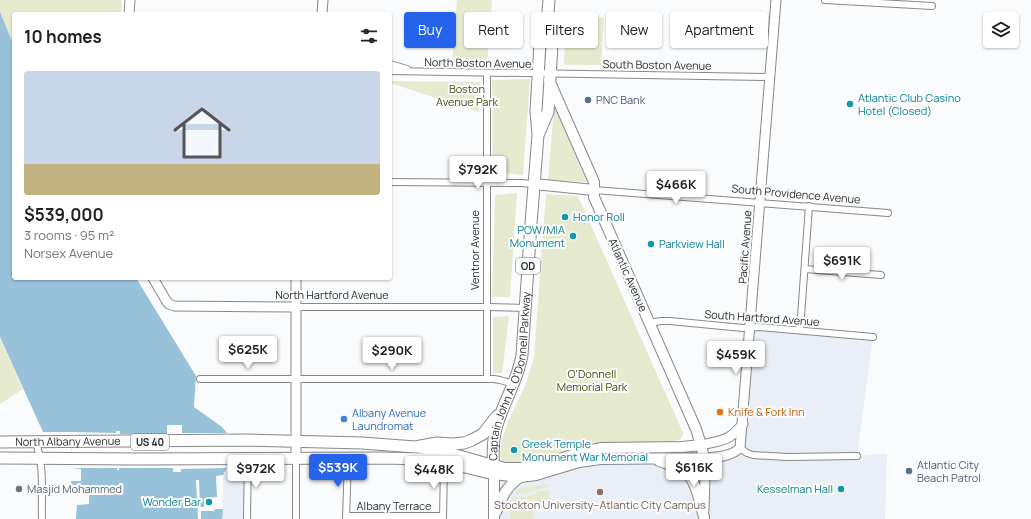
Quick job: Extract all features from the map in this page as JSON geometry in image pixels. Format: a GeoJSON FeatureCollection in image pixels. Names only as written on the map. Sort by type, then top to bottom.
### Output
{"type":"FeatureCollection","features":[{"type":"Feature","properties":{"kind":"highway","name":"Atlantic Avenue"},"geometry":{"type":"LineString","coordinates":[[545,75],[540,43],[546,35],[549,0]]}},
{"type":"Feature","properties":{"kind":"highway","name":"Captain John A. O'Donnell Parkway"},"geometry":{"type":"LineString","coordinates":[[494,470],[494,437],[497,424],[514,384],[522,355],[538,135],[536,111],[545,75]]}},
{"type":"Feature","properties":{"kind":"highway"},"geometry":{"type":"LineString","coordinates":[[415,447],[437,443],[464,443],[477,438],[486,431],[503,410]]}},
{"type":"Feature","properties":{"kind":"highway","name":"North Albany Avenue"},"geometry":{"type":"LineString","coordinates":[[0,442],[227,440],[362,443],[415,447]]}},
{"type":"Feature","properties":{"kind":"highway","name":"North Albany Avenue"},"geometry":{"type":"LineString","coordinates":[[0,458],[381,458],[427,460],[494,470]]}},
{"type":"Feature","properties":{"kind":"main road","name":"Atlantic Avenue"},"geometry":{"type":"LineString","coordinates":[[545,75],[594,182],[594,197],[694,425],[704,458]]}},
{"type":"Feature","properties":{"kind":"main road","name":"South Providence Avenue"},"geometry":{"type":"LineString","coordinates":[[534,184],[594,190]]}},
{"type":"Feature","properties":{"kind":"main road","name":"US 40"},"geometry":{"type":"LineString","coordinates":[[494,470],[531,467],[581,452],[602,448],[682,447],[701,445]]}},
{"type":"Feature","properties":{"kind":"main road","name":"North Albany Avenue"},"geometry":{"type":"LineString","coordinates":[[415,447],[447,452],[494,470]]}},
{"type":"Feature","properties":{"kind":"main road","name":"US 40"},"geometry":{"type":"LineString","coordinates":[[494,470],[520,477],[536,475],[579,462],[610,458],[704,458]]}},
{"type":"Feature","properties":{"kind":"main road"},"geometry":{"type":"LineString","coordinates":[[652,458],[682,469],[690,476],[694,484],[704,518]]}},
{"type":"Feature","properties":{"kind":"main road","name":"OD"},"geometry":{"type":"LineString","coordinates":[[494,470],[494,517]]}},
{"type":"Feature","properties":{"kind":"main road"},"geometry":{"type":"LineString","coordinates":[[494,517],[506,490],[511,483],[520,477]]}},
{"type":"Feature","properties":{"kind":"street"},"geometry":{"type":"LineString","coordinates":[[129,12],[130,0]]}},
{"type":"Feature","properties":{"kind":"street"},"geometry":{"type":"LineString","coordinates":[[322,12],[323,0]]}},
{"type":"Feature","properties":{"kind":"street","name":"Pacific Avenue"},"geometry":{"type":"LineString","coordinates":[[740,448],[776,0]]}},
{"type":"Feature","properties":{"kind":"street"},"geometry":{"type":"LineString","coordinates":[[825,0],[932,6]]}},
{"type":"Feature","properties":{"kind":"street","name":"North Boston Avenue"},"geometry":{"type":"LineString","coordinates":[[392,65],[412,71]]}},
{"type":"Feature","properties":{"kind":"street","name":"North Boston Avenue"},"geometry":{"type":"LineString","coordinates":[[392,71],[545,75]]}},
{"type":"Feature","properties":{"kind":"street","name":"Ventnor Avenue"},"geometry":{"type":"LineString","coordinates":[[487,73],[487,379]]}},
{"type":"Feature","properties":{"kind":"street","name":"South Boston Avenue"},"geometry":{"type":"LineString","coordinates":[[545,75],[770,77]]}},
{"type":"Feature","properties":{"kind":"street"},"geometry":{"type":"LineString","coordinates":[[392,182],[487,182],[534,184]]}},
{"type":"Feature","properties":{"kind":"street","name":"South Providence Avenue"},"geometry":{"type":"LineString","coordinates":[[594,190],[888,213]]}},
{"type":"Feature","properties":{"kind":"street"},"geometry":{"type":"LineString","coordinates":[[800,330],[810,206]]}},
{"type":"Feature","properties":{"kind":"street"},"geometry":{"type":"LineString","coordinates":[[805,269],[880,275]]}},
{"type":"Feature","properties":{"kind":"street","name":"North Hartford Avenue"},"geometry":{"type":"LineString","coordinates":[[154,280],[167,302],[174,306],[526,308]]}},
{"type":"Feature","properties":{"kind":"street"},"geometry":{"type":"LineString","coordinates":[[296,280],[296,519]]}},
{"type":"Feature","properties":{"kind":"street","name":"South Hartford Avenue"},"geometry":{"type":"LineString","coordinates":[[649,324],[661,321],[670,321],[743,328],[759,327],[873,337]]}},
{"type":"Feature","properties":{"kind":"street"},"geometry":{"type":"LineString","coordinates":[[200,379],[487,379],[500,380],[514,384]]}},
{"type":"Feature","properties":{"kind":"street"},"geometry":{"type":"LineString","coordinates":[[701,445],[728,438],[743,424]]}},
{"type":"Feature","properties":{"kind":"street"},"geometry":{"type":"LineString","coordinates":[[35,442],[40,458],[42,519]]}},
{"type":"Feature","properties":{"kind":"street"},"geometry":{"type":"LineString","coordinates":[[704,458],[717,458],[728,455],[740,448],[753,455],[857,456]]}},
{"type":"Feature","properties":{"kind":"street"},"geometry":{"type":"LineString","coordinates":[[247,519],[248,458]]}},
{"type":"Feature","properties":{"kind":"street"},"geometry":{"type":"LineString","coordinates":[[346,518],[348,458]]}},
{"type":"Feature","properties":{"kind":"street","name":"Atlantic Avenue"},"geometry":{"type":"LineString","coordinates":[[704,458],[704,518]]}},
{"type":"Feature","properties":{"kind":"street"},"geometry":{"type":"LineString","coordinates":[[443,518],[444,462]]}},
{"type":"Feature","properties":{"kind":"street","name":"Albany Terrace"},"geometry":{"type":"LineString","coordinates":[[346,518],[443,518]]}},
{"type":"Feature","properties":{"kind":"shaded area"},"geometry":{"type":"Polygon","coordinates":[[[750,328],[873,337],[857,456],[887,454],[885,519],[494,519],[494,483],[504,476],[579,462],[703,458],[737,451],[750,328]]]}},
{"type":"Feature","properties":{"kind":"shaded area"},"geometry":{"type":"Polygon","coordinates":[[[215,474],[244,474],[244,519],[215,519],[215,474]]]}},
{"type":"Feature","properties":{"kind":"green space"},"geometry":{"type":"Polygon","coordinates":[[[0,0],[122,0],[121,12],[12,12],[12,41],[0,12],[0,0]]]}},
{"type":"Feature","properties":{"kind":"green space"},"geometry":{"type":"Polygon","coordinates":[[[457,0],[492,0],[491,12],[464,12],[464,48],[488,48],[487,65],[452,63],[453,48],[456,48],[457,0]]]}},
{"type":"Feature","properties":{"kind":"green space"},"geometry":{"type":"Polygon","coordinates":[[[598,17],[604,18],[601,65],[564,64],[565,48],[598,48],[598,17]]]}},
{"type":"Feature","properties":{"kind":"green space"},"geometry":{"type":"Polygon","coordinates":[[[530,79],[523,175],[493,172],[492,80],[530,79]]]}},
{"type":"Feature","properties":{"kind":"green space","name":"Boston Avenue Park"},"geometry":{"type":"Polygon","coordinates":[[[392,81],[480,82],[479,112],[392,84],[392,81]]]}},
{"type":"Feature","properties":{"kind":"green space"},"geometry":{"type":"Polygon","coordinates":[[[554,109],[556,110],[587,182],[548,180],[554,109]]]}},
{"type":"Feature","properties":{"kind":"green space"},"geometry":{"type":"Polygon","coordinates":[[[517,193],[510,297],[492,297],[495,195],[517,193]]]}},
{"type":"Feature","properties":{"kind":"green space","name":"O'Donnell Memorial Park"},"geometry":{"type":"Polygon","coordinates":[[[546,194],[578,196],[683,433],[681,439],[676,441],[594,443],[531,464],[504,463],[501,461],[500,453],[502,440],[508,421],[526,384],[534,357],[546,194]]]}},
{"type":"Feature","properties":{"kind":"green space"},"geometry":{"type":"Polygon","coordinates":[[[509,316],[502,373],[493,373],[493,317],[509,316]]]}},
{"type":"Feature","properties":{"kind":"green space"},"geometry":{"type":"Polygon","coordinates":[[[0,338],[23,389],[0,404],[0,338]]]}},
{"type":"Feature","properties":{"kind":"green space"},"geometry":{"type":"Polygon","coordinates":[[[547,484],[547,487],[527,493],[515,493],[519,489],[547,484]]]}},
{"type":"Feature","properties":{"kind":"green space"},"geometry":{"type":"Polygon","coordinates":[[[540,491],[549,491],[550,504],[534,505],[533,519],[510,519],[510,503],[513,497],[526,497],[540,491]]]}},
{"type":"Feature","properties":{"kind":"water"},"geometry":{"type":"Polygon","coordinates":[[[0,12],[12,41],[12,280],[137,280],[196,376],[194,407],[222,427],[227,433],[227,468],[223,475],[222,519],[76,519],[77,505],[89,504],[89,485],[71,485],[71,481],[81,481],[81,469],[71,468],[72,432],[43,432],[0,337],[0,12]]]}},
{"type":"Feature","properties":{"kind":"pier"},"geometry":{"type":"Polygon","coordinates":[[[167,425],[182,425],[182,433],[227,433],[227,468],[181,469],[181,472],[173,472],[173,468],[119,468],[119,470],[117,470],[117,468],[71,468],[72,432],[116,433],[116,431],[120,431],[120,434],[167,434],[167,425]]]}},
{"type":"Feature","properties":{"kind":"pier"},"geometry":{"type":"Polygon","coordinates":[[[223,475],[223,509],[201,511],[201,519],[198,519],[196,480],[199,480],[200,507],[204,507],[204,498],[217,497],[216,476],[223,475]]]}},
{"type":"Feature","properties":{"kind":"place","name":"PNC Bank"},"geometry":{"type":"Point","coordinates":[588,100]}},
{"type":"Feature","properties":{"kind":"place","name":"Atlantic Club Casino Hotel (Closed)"},"geometry":{"type":"Point","coordinates":[850,104]}},
{"type":"Feature","properties":{"kind":"place","name":"Honor Roll"},"geometry":{"type":"Point","coordinates":[565,217]}},
{"type":"Feature","properties":{"kind":"place","name":"POW/MIA Monument"},"geometry":{"type":"Point","coordinates":[573,236]}},
{"type":"Feature","properties":{"kind":"place","name":"Parkview Hall"},"geometry":{"type":"Point","coordinates":[651,244]}},
{"type":"Feature","properties":{"kind":"place","name":"Knife & Fork Inn"},"geometry":{"type":"Point","coordinates":[720,412]}},
{"type":"Feature","properties":{"kind":"place","name":"Albany Avenue Laundromat"},"geometry":{"type":"Point","coordinates":[344,419]}},
{"type":"Feature","properties":{"kind":"place","name":"Greek Temple Monument War Memorial"},"geometry":{"type":"Point","coordinates":[514,450]}},
{"type":"Feature","properties":{"kind":"place","name":"Atlantic City Beach Patrol"},"geometry":{"type":"Point","coordinates":[909,471]}},
{"type":"Feature","properties":{"kind":"place","name":"Masjid Mohammed"},"geometry":{"type":"Point","coordinates":[19,489]}},
{"type":"Feature","properties":{"kind":"place","name":"Kesselman Hall"},"geometry":{"type":"Point","coordinates":[841,489]}},
{"type":"Feature","properties":{"kind":"place","name":"Stockton University–Atlantic City Campus"},"geometry":{"type":"Point","coordinates":[600,492]}},
{"type":"Feature","properties":{"kind":"place","name":"Wonder Bar"},"geometry":{"type":"Point","coordinates":[209,502]}}]}
